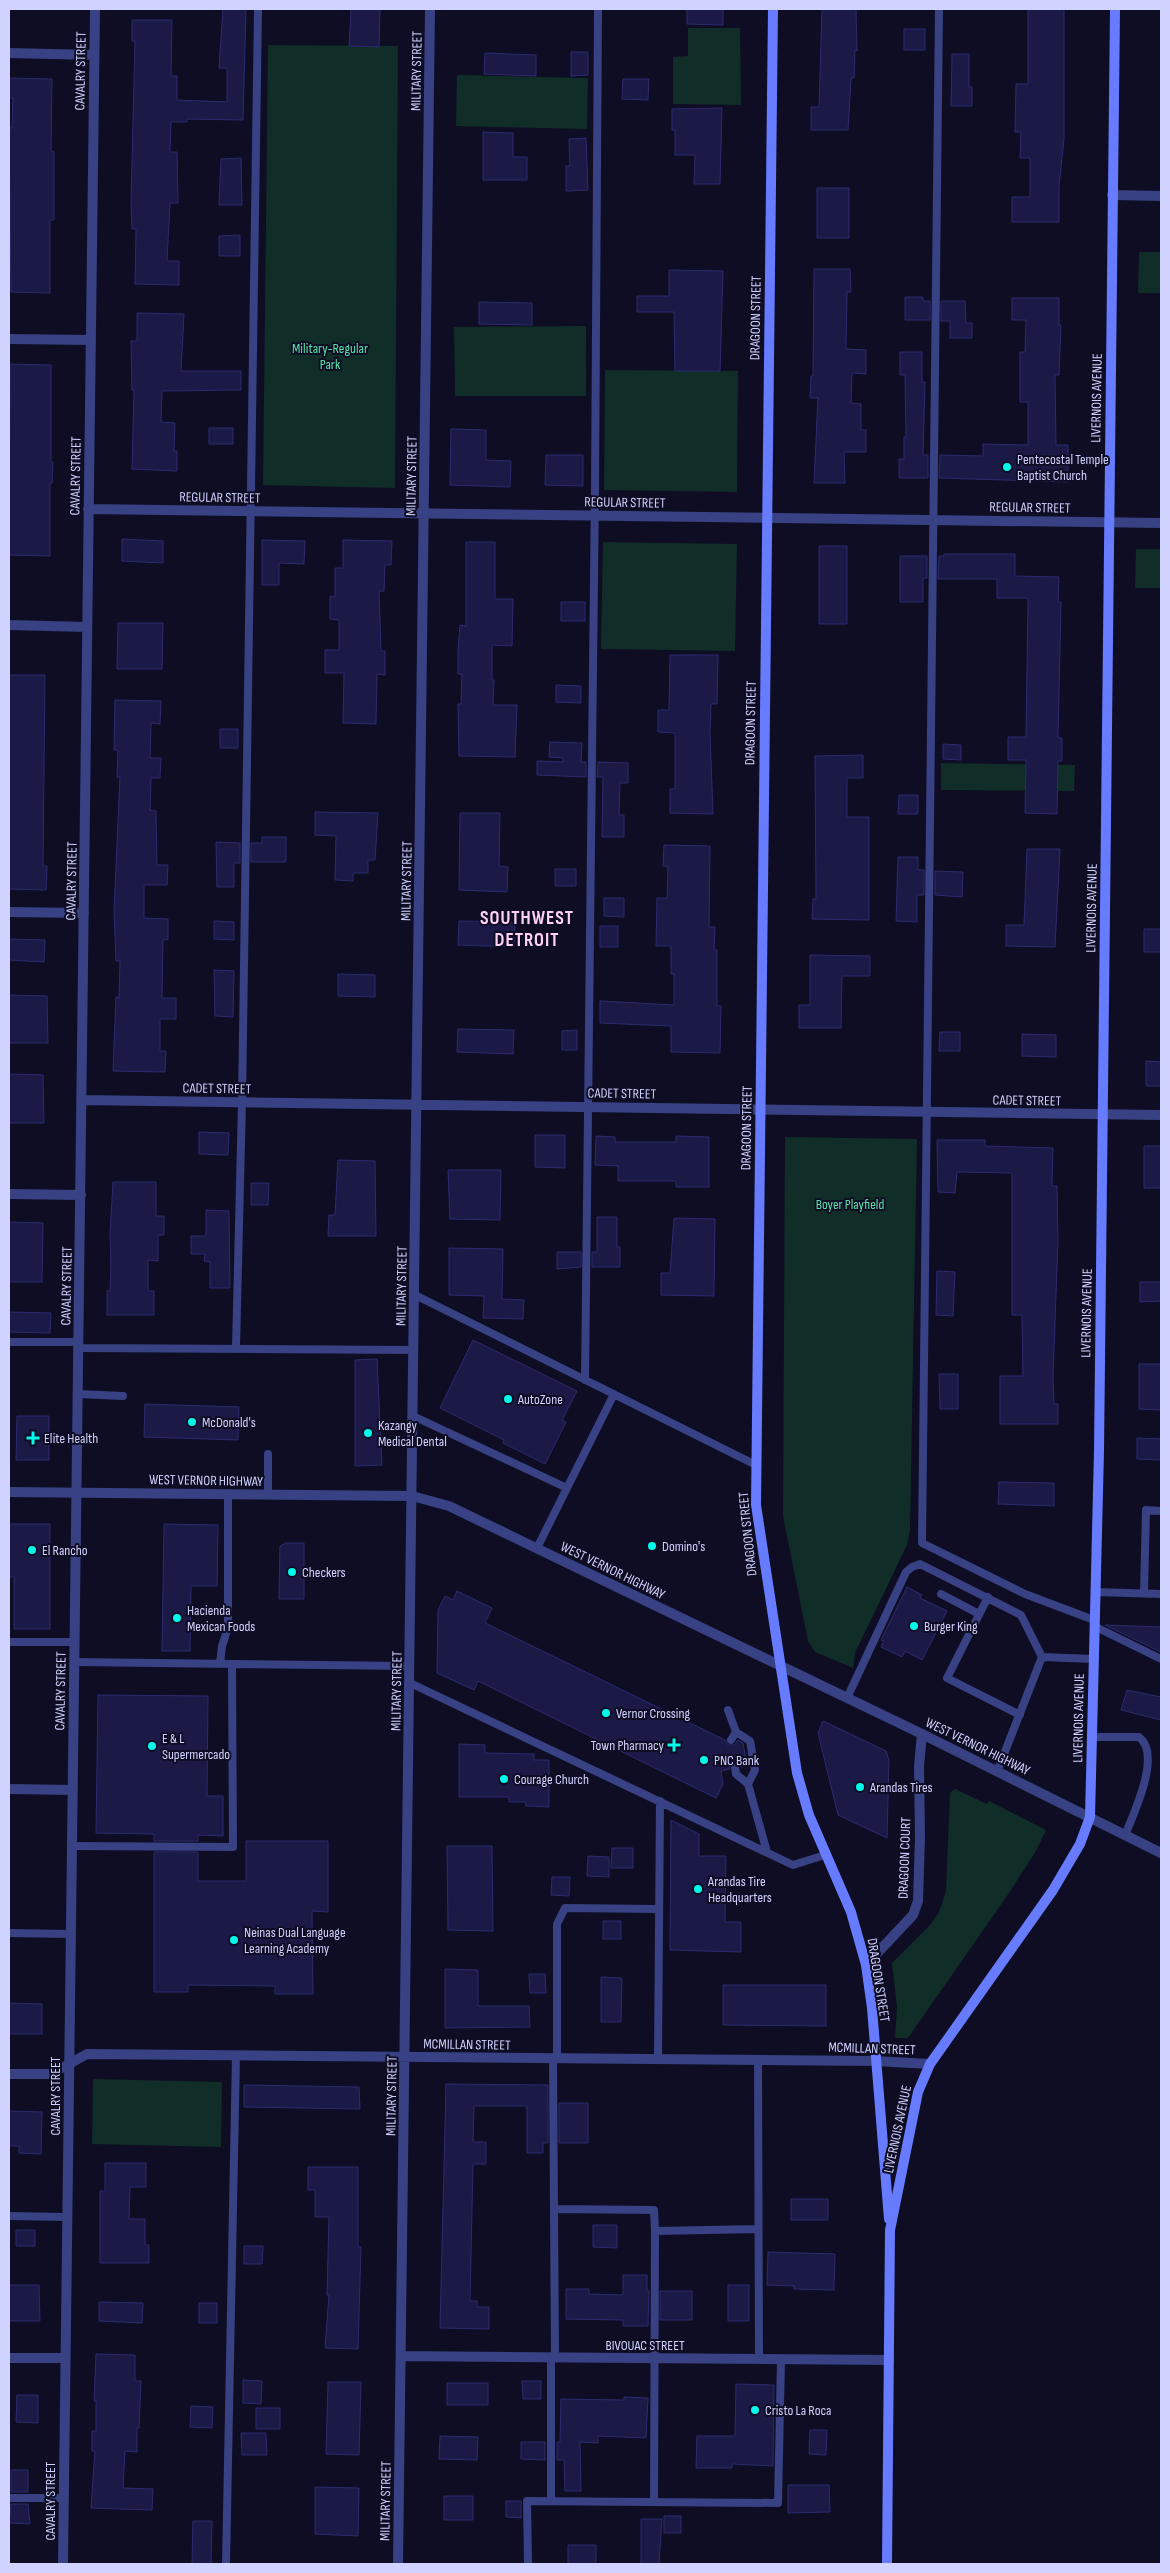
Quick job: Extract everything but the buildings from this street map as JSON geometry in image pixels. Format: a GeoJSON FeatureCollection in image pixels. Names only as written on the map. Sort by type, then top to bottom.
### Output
{"type":"FeatureCollection","features":[{"type":"Feature","properties":{"kind":"main road","name":"DRAGOON STREET"},"geometry":{"type":"LineString","coordinates":[[773,9],[756,1505],[797,1773],[808,1815],[851,1912],[866,1965],[872,2008],[890,2230]]}},
{"type":"Feature","properties":{"kind":"main road","name":"LIVERNOIS AVENUE"},"geometry":{"type":"LineString","coordinates":[[887,2564],[890,2230],[918,2092],[930,2064],[1053,1890],[1080,1844],[1090,1817],[1102,1115],[1115,9]]}},
{"type":"Feature","properties":{"kind":"street","name":"CAVALRY STREET"},"geometry":{"type":"LineString","coordinates":[[63,2564],[64,2358],[81,1195],[95,9]]}},
{"type":"Feature","properties":{"kind":"street","name":"MILITARY STREET"},"geometry":{"type":"LineString","coordinates":[[398,2564],[406,2057],[430,9]]}},
{"type":"Feature","properties":{"kind":"street"},"geometry":{"type":"LineString","coordinates":[[9,53],[94,55]]}},
{"type":"Feature","properties":{"kind":"street"},"geometry":{"type":"LineString","coordinates":[[1112,195],[1161,196]]}},
{"type":"Feature","properties":{"kind":"street"},"geometry":{"type":"LineString","coordinates":[[9,339],[90,340]]}},
{"type":"Feature","properties":{"kind":"street","name":"REGULAR STREET"},"geometry":{"type":"LineString","coordinates":[[88,509],[1161,523]]}},
{"type":"Feature","properties":{"kind":"street"},"geometry":{"type":"LineString","coordinates":[[9,625],[87,626]]}},
{"type":"Feature","properties":{"kind":"street"},"geometry":{"type":"LineString","coordinates":[[9,912],[84,913]]}},
{"type":"Feature","properties":{"kind":"street","name":"CADET STREET"},"geometry":{"type":"LineString","coordinates":[[82,1100],[925,1111],[1161,1116]]}},
{"type":"Feature","properties":{"kind":"street"},"geometry":{"type":"LineString","coordinates":[[9,1194],[81,1195]]}},
{"type":"Feature","properties":{"kind":"street","name":"WEST VERNOR HIGHWAY"},"geometry":{"type":"LineString","coordinates":[[9,1492],[412,1496],[450,1506],[922,1734],[1161,1852]]}},
{"type":"Feature","properties":{"kind":"street","name":"DRAGOON COURT"},"geometry":{"type":"LineString","coordinates":[[866,1965],[913,1914],[918,1901],[920,1838],[919,1766],[922,1734]]}},
{"type":"Feature","properties":{"kind":"street"},"geometry":{"type":"LineString","coordinates":[[9,1789],[73,1790]]}},
{"type":"Feature","properties":{"kind":"street","name":"MCMILLAN STREET"},"geometry":{"type":"LineString","coordinates":[[9,2074],[51,2074],[87,2054],[875,2061],[930,2064]]}},
{"type":"Feature","properties":{"kind":"street","name":"BIVOUAC STREET"},"geometry":{"type":"LineString","coordinates":[[401,2356],[890,2360]]}},
{"type":"Feature","properties":{"kind":"street"},"geometry":{"type":"LineString","coordinates":[[9,2358],[64,2358]]}},
{"type":"Feature","properties":{"kind":"lane"},"geometry":{"type":"LineString","coordinates":[[236,1348],[242,1102],[258,9]]}},
{"type":"Feature","properties":{"kind":"lane"},"geometry":{"type":"LineString","coordinates":[[585,1380],[595,516],[598,9]]}},
{"type":"Feature","properties":{"kind":"lane"},"geometry":{"type":"LineString","coordinates":[[939,9],[925,1111],[922,1543],[1025,1594],[1094,1623],[1161,1659]]}},
{"type":"Feature","properties":{"kind":"lane"},"geometry":{"type":"LineString","coordinates":[[415,1295],[756,1465]]}},
{"type":"Feature","properties":{"kind":"lane"},"geometry":{"type":"LineString","coordinates":[[9,1342],[79,1345],[414,1350]]}},
{"type":"Feature","properties":{"kind":"lane"},"geometry":{"type":"LineString","coordinates":[[78,1394],[123,1396]]}},
{"type":"Feature","properties":{"kind":"lane"},"geometry":{"type":"LineString","coordinates":[[537,1548],[614,1394]]}},
{"type":"Feature","properties":{"kind":"lane"},"geometry":{"type":"LineString","coordinates":[[413,1416],[567,1488]]}},
{"type":"Feature","properties":{"kind":"lane"},"geometry":{"type":"LineString","coordinates":[[268,1454],[268,1494]]}},
{"type":"Feature","properties":{"kind":"lane"},"geometry":{"type":"LineString","coordinates":[[220,1664],[222,1646],[228,1628],[228,1494]]}},
{"type":"Feature","properties":{"kind":"lane"},"geometry":{"type":"LineString","coordinates":[[1144,1593],[1146,1510],[1161,1511]]}},
{"type":"Feature","properties":{"kind":"lane"},"geometry":{"type":"LineString","coordinates":[[847,1698],[906,1572],[912,1566],[920,1564],[934,1570],[1021,1615],[1042,1657],[997,1772]]}},
{"type":"Feature","properties":{"kind":"lane"},"geometry":{"type":"LineString","coordinates":[[1095,1592],[1161,1594]]}},
{"type":"Feature","properties":{"kind":"lane"},"geometry":{"type":"LineString","coordinates":[[941,1594],[979,1614]]}},
{"type":"Feature","properties":{"kind":"lane"},"geometry":{"type":"LineString","coordinates":[[988,1597],[948,1678],[1020,1715]]}},
{"type":"Feature","properties":{"kind":"lane"},"geometry":{"type":"LineString","coordinates":[[9,1642],[75,1642]]}},
{"type":"Feature","properties":{"kind":"lane"},"geometry":{"type":"LineString","coordinates":[[1042,1657],[1094,1659]]}},
{"type":"Feature","properties":{"kind":"lane"},"geometry":{"type":"LineString","coordinates":[[74,1662],[410,1666]]}},
{"type":"Feature","properties":{"kind":"lane"},"geometry":{"type":"LineString","coordinates":[[72,1846],[233,1847],[232,1664]]}},
{"type":"Feature","properties":{"kind":"lane"},"geometry":{"type":"LineString","coordinates":[[410,1683],[793,1865],[825,1855]]}},
{"type":"Feature","properties":{"kind":"lane"},"geometry":{"type":"LineString","coordinates":[[728,1710],[736,1732],[750,1741],[755,1770],[748,1784]]}},
{"type":"Feature","properties":{"kind":"lane"},"geometry":{"type":"LineString","coordinates":[[731,1740],[736,1732]]}},
{"type":"Feature","properties":{"kind":"lane"},"geometry":{"type":"LineString","coordinates":[[1092,1737],[1139,1737],[1144,1741],[1148,1750],[1144,1786],[1125,1835]]}},
{"type":"Feature","properties":{"kind":"lane"},"geometry":{"type":"LineString","coordinates":[[735,1767],[736,1774],[748,1784],[767,1852]]}},
{"type":"Feature","properties":{"kind":"lane"},"geometry":{"type":"LineString","coordinates":[[658,2059],[660,1801]]}},
{"type":"Feature","properties":{"kind":"lane"},"geometry":{"type":"LineString","coordinates":[[551,2501],[557,1924],[565,1908],[659,1909]]}},
{"type":"Feature","properties":{"kind":"lane"},"geometry":{"type":"LineString","coordinates":[[9,1933],[71,1934]]}},
{"type":"Feature","properties":{"kind":"lane"},"geometry":{"type":"LineString","coordinates":[[226,2564],[236,2055]]}},
{"type":"Feature","properties":{"kind":"lane"},"geometry":{"type":"LineString","coordinates":[[758,2060],[759,2359]]}},
{"type":"Feature","properties":{"kind":"lane"},"geometry":{"type":"LineString","coordinates":[[554,2209],[654,2210],[654,2502]]}},
{"type":"Feature","properties":{"kind":"lane"},"geometry":{"type":"LineString","coordinates":[[9,2216],[67,2217]]}},
{"type":"Feature","properties":{"kind":"lane"},"geometry":{"type":"LineString","coordinates":[[655,2230],[758,2229]]}},
{"type":"Feature","properties":{"kind":"lane"},"geometry":{"type":"LineString","coordinates":[[528,2564],[527,2501],[778,2504],[781,2360]]}},
{"type":"Feature","properties":{"kind":"lane"},"geometry":{"type":"LineString","coordinates":[[9,2498],[64,2498]]}},
{"type":"Feature","properties":{"kind":"green space"},"geometry":{"type":"Polygon","coordinates":[[[688,28],[740,28],[741,105],[673,104],[673,57],[688,56],[688,28]]]}},
{"type":"Feature","properties":{"kind":"green space","name":"Military-Regular Park"},"geometry":{"type":"Polygon","coordinates":[[[268,45],[398,46],[395,488],[263,485],[268,45]]]}},
{"type":"Feature","properties":{"kind":"green space"},"geometry":{"type":"Polygon","coordinates":[[[457,75],[588,78],[587,129],[456,126],[457,75]]]}},
{"type":"Feature","properties":{"kind":"green space"},"geometry":{"type":"Polygon","coordinates":[[[1139,252],[1161,252],[1161,293],[1138,293],[1139,252]]]}},
{"type":"Feature","properties":{"kind":"green space"},"geometry":{"type":"Polygon","coordinates":[[[586,326],[586,396],[455,396],[454,327],[586,326]]]}},
{"type":"Feature","properties":{"kind":"green space"},"geometry":{"type":"Polygon","coordinates":[[[605,370],[738,371],[737,492],[604,490],[605,370]]]}},
{"type":"Feature","properties":{"kind":"green space"},"geometry":{"type":"Polygon","coordinates":[[[603,542],[737,544],[735,651],[601,649],[603,542]]]}},
{"type":"Feature","properties":{"kind":"green space"},"geometry":{"type":"Polygon","coordinates":[[[1136,549],[1161,549],[1161,588],[1135,588],[1136,549]]]}},
{"type":"Feature","properties":{"kind":"green space"},"geometry":{"type":"Polygon","coordinates":[[[941,763],[1075,765],[1074,791],[941,790],[941,763]]]}},
{"type":"Feature","properties":{"kind":"green space","name":"Boyer Playfield"},"geometry":{"type":"Polygon","coordinates":[[[785,1137],[917,1139],[910,1530],[907,1545],[855,1653],[853,1668],[815,1652],[808,1641],[783,1516],[785,1137]]]}},
{"type":"Feature","properties":{"kind":"green space"},"geometry":{"type":"Polygon","coordinates":[[[955,1789],[987,1804],[989,1801],[1046,1830],[1036,1851],[1009,1893],[908,2038],[895,2038],[897,2007],[892,1963],[931,1924],[939,1912],[946,1891],[950,1793],[955,1789]]]}},
{"type":"Feature","properties":{"kind":"green space"},"geometry":{"type":"Polygon","coordinates":[[[93,2079],[222,2082],[221,2147],[92,2144],[93,2079]]]}},
{"type":"Feature","properties":{"kind":"place","name":"Pentecostal Temple Baptist Church"},"geometry":{"type":"Point","coordinates":[1007,467]}},
{"type":"Feature","properties":{"kind":"place","name":"AutoZone"},"geometry":{"type":"Point","coordinates":[508,1399]}},
{"type":"Feature","properties":{"kind":"place","name":"McDonald's"},"geometry":{"type":"Point","coordinates":[192,1422]}},
{"type":"Feature","properties":{"kind":"place","name":"Kazangy Medical Dental"},"geometry":{"type":"Point","coordinates":[368,1433]}},
{"type":"Feature","properties":{"kind":"place","name":"Elite Health"},"geometry":{"type":"Point","coordinates":[33,1438]}},
{"type":"Feature","properties":{"kind":"place","name":"Domino's"},"geometry":{"type":"Point","coordinates":[652,1546]}},
{"type":"Feature","properties":{"kind":"place","name":"El Rancho"},"geometry":{"type":"Point","coordinates":[32,1550]}},
{"type":"Feature","properties":{"kind":"place","name":"Checkers"},"geometry":{"type":"Point","coordinates":[292,1572]}},
{"type":"Feature","properties":{"kind":"place","name":"Hacienda Mexican Foods"},"geometry":{"type":"Point","coordinates":[177,1618]}},
{"type":"Feature","properties":{"kind":"place","name":"Burger King"},"geometry":{"type":"Point","coordinates":[914,1626]}},
{"type":"Feature","properties":{"kind":"place","name":"Vernor Crossing"},"geometry":{"type":"Point","coordinates":[606,1713]}},
{"type":"Feature","properties":{"kind":"place","name":"Town Pharmacy"},"geometry":{"type":"Point","coordinates":[674,1745]}},
{"type":"Feature","properties":{"kind":"place","name":"E & L Supermercado"},"geometry":{"type":"Point","coordinates":[152,1746]}},
{"type":"Feature","properties":{"kind":"place","name":"PNC Bank"},"geometry":{"type":"Point","coordinates":[704,1760]}},
{"type":"Feature","properties":{"kind":"place","name":"Courage Church"},"geometry":{"type":"Point","coordinates":[504,1779]}},
{"type":"Feature","properties":{"kind":"place","name":"Arandas Tires"},"geometry":{"type":"Point","coordinates":[860,1787]}},
{"type":"Feature","properties":{"kind":"place","name":"Arandas Tire Headquarters"},"geometry":{"type":"Point","coordinates":[698,1889]}},
{"type":"Feature","properties":{"kind":"place","name":"Neinas Dual Language Learning Academy"},"geometry":{"type":"Point","coordinates":[234,1940]}},
{"type":"Feature","properties":{"kind":"place","name":"Cristo La Roca"},"geometry":{"type":"Point","coordinates":[755,2410]}},
{"type":"Feature","properties":{"kind":"district","name":"SOUTHWEST DETROIT"},"geometry":{"type":"Point","coordinates":[527,928]}}]}
